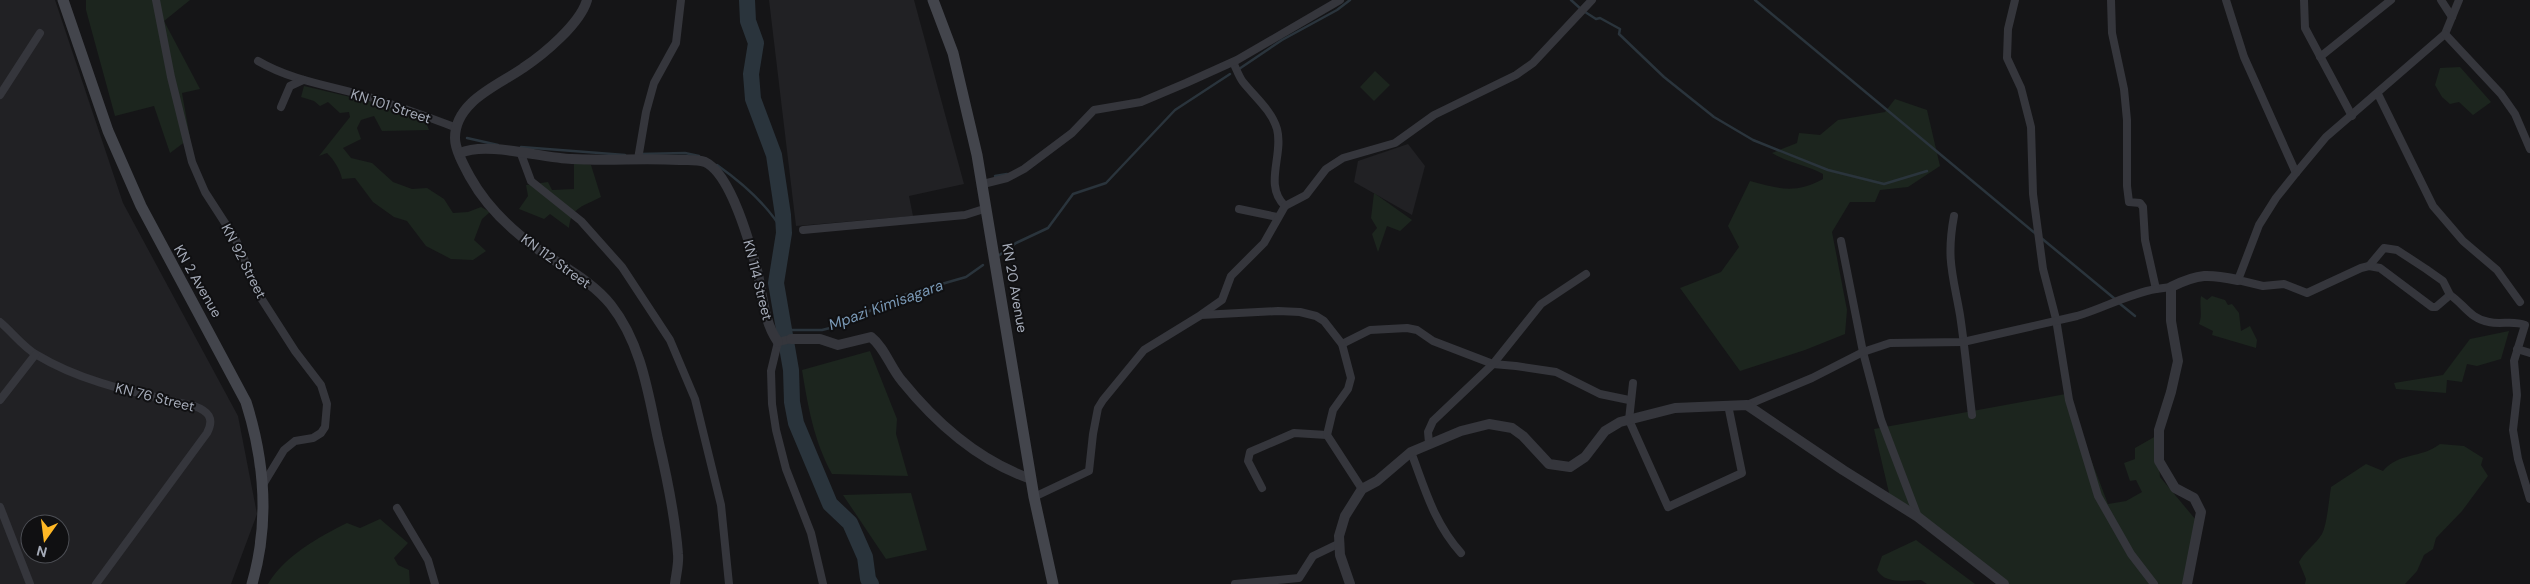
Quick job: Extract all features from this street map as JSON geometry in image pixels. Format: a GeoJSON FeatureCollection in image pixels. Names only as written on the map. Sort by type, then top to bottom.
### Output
{"type":"FeatureCollection","features":[{"type":"Feature","properties":{"kind":"main road","name":"KN 2 Avenue"},"geometry":{"type":"LineString","coordinates":[[63,0],[84,68],[108,131],[141,206],[246,402],[256,434],[264,483],[262,541],[252,584]]}},
{"type":"Feature","properties":{"kind":"main road","name":"KN 20 Avenue"},"geometry":{"type":"LineString","coordinates":[[933,0],[953,53],[983,184],[1034,497],[1053,584]]}},
{"type":"Feature","properties":{"kind":"street","name":"KN 92 Street"},"geometry":{"type":"LineString","coordinates":[[156,0],[171,77],[192,162],[206,192],[236,240],[261,298],[288,340],[321,385],[327,404],[325,427],[313,438],[295,441],[284,450],[264,483]]}},
{"type":"Feature","properties":{"kind":"street"},"geometry":{"type":"LineString","coordinates":[[457,128],[465,112],[475,99],[538,56],[571,25],[587,0]]}},
{"type":"Feature","properties":{"kind":"street"},"geometry":{"type":"LineString","coordinates":[[638,159],[646,112],[654,83],[676,43],[681,0]]}},
{"type":"Feature","properties":{"kind":"street"},"geometry":{"type":"LineString","coordinates":[[983,184],[1007,178],[1024,169],[1072,134],[1094,110],[1147,100],[1233,62],[1340,0]]}},
{"type":"Feature","properties":{"kind":"street"},"geometry":{"type":"LineString","coordinates":[[1034,497],[1086,474],[1090,467],[1097,415],[1103,400],[1144,350],[1222,300],[1228,280],[1264,244],[1277,217],[1285,206],[1306,195],[1326,169],[1343,158],[1395,143],[1434,115],[1516,74],[1533,63],[1592,0]]}},
{"type":"Feature","properties":{"kind":"street"},"geometry":{"type":"LineString","coordinates":[[2015,0],[2008,29],[2007,58],[2021,88],[2031,127],[2033,194],[2043,269],[2056,319],[2069,400],[2098,496],[2131,554],[2154,584]]}},
{"type":"Feature","properties":{"kind":"street"},"geometry":{"type":"LineString","coordinates":[[2112,0],[2112,33],[2124,89],[2127,120],[2129,202],[2142,204],[2143,207],[2145,240],[2156,289]]}},
{"type":"Feature","properties":{"kind":"street"},"geometry":{"type":"LineString","coordinates":[[2226,0],[2244,57],[2296,173]]}},
{"type":"Feature","properties":{"kind":"street"},"geometry":{"type":"LineString","coordinates":[[2304,0],[2305,28],[2352,116]]}},
{"type":"Feature","properties":{"kind":"street"},"geometry":{"type":"LineString","coordinates":[[2320,57],[2391,0]]}},
{"type":"Feature","properties":{"kind":"street"},"geometry":{"type":"LineString","coordinates":[[2441,0],[2452,17]]}},
{"type":"Feature","properties":{"kind":"street"},"geometry":{"type":"LineString","coordinates":[[2238,280],[2259,225],[2276,198],[2326,137],[2378,94],[2445,34],[2459,0]]}},
{"type":"Feature","properties":{"kind":"street"},"geometry":{"type":"LineString","coordinates":[[0,95],[40,33]]}},
{"type":"Feature","properties":{"kind":"street"},"geometry":{"type":"LineString","coordinates":[[2445,34],[2505,100],[2515,114],[2530,149]]}},
{"type":"Feature","properties":{"kind":"street","name":"KN 101 Street"},"geometry":{"type":"LineString","coordinates":[[258,61],[274,70],[303,80],[371,98],[457,128]]}},
{"type":"Feature","properties":{"kind":"street"},"geometry":{"type":"LineString","coordinates":[[1233,62],[1242,81],[1271,117],[1277,129],[1279,147],[1274,181],[1277,199],[1285,206]]}},
{"type":"Feature","properties":{"kind":"street"},"geometry":{"type":"LineString","coordinates":[[281,107],[290,86],[303,80]]}},
{"type":"Feature","properties":{"kind":"street"},"geometry":{"type":"LineString","coordinates":[[2378,94],[2433,206],[2463,241],[2497,270],[2520,302]]}},
{"type":"Feature","properties":{"kind":"street","name":"KN 112 Street"},"geometry":{"type":"LineString","coordinates":[[457,128],[455,138],[465,168],[480,195],[507,225],[538,250],[592,287],[610,304],[629,333],[641,366],[670,494],[678,556],[675,584]]}},
{"type":"Feature","properties":{"kind":"street","name":"KN 114 Street"},"geometry":{"type":"LineString","coordinates":[[460,153],[469,149],[479,148],[572,159],[699,160],[714,168],[729,191],[739,214],[758,274],[772,334],[778,342]]}},
{"type":"Feature","properties":{"kind":"street"},"geometry":{"type":"LineString","coordinates":[[521,154],[531,181],[580,221],[622,267],[670,340],[696,399],[721,505],[729,584]]}},
{"type":"Feature","properties":{"kind":"street"},"geometry":{"type":"LineString","coordinates":[[802,230],[965,215],[987,208]]}},
{"type":"Feature","properties":{"kind":"street"},"geometry":{"type":"LineString","coordinates":[[1239,209],[1277,217]]}},
{"type":"Feature","properties":{"kind":"street"},"geometry":{"type":"LineString","coordinates":[[1954,216],[1949,244],[1950,270],[1963,342],[1972,415]]}},
{"type":"Feature","properties":{"kind":"street"},"geometry":{"type":"LineString","coordinates":[[1841,241],[1863,352],[1881,420],[1918,517]]}},
{"type":"Feature","properties":{"kind":"street"},"geometry":{"type":"LineString","coordinates":[[2369,266],[2384,248],[2397,250],[2443,280],[2450,295],[2473,316],[2489,322],[2508,322],[2525,325],[2514,361],[2517,395],[2514,417],[2514,440],[2530,499]]}},
{"type":"Feature","properties":{"kind":"street"},"geometry":{"type":"LineString","coordinates":[[1350,584],[1340,555],[1339,536],[1344,516],[1362,489],[1377,481],[1411,452],[1428,442],[1468,428],[1489,424],[1512,428],[1523,436],[1549,464],[1570,466],[1584,457],[1605,431],[1629,420],[1675,408],[1747,405],[1812,378],[1863,352],[1890,343],[1963,342],[2094,311],[2132,294],[2171,287],[2192,276],[2207,275],[2263,286],[2284,284],[2307,293],[2356,270],[2369,266],[2380,268],[2432,307],[2436,307],[2450,295]]}},
{"type":"Feature","properties":{"kind":"street"},"geometry":{"type":"LineString","coordinates":[[1428,442],[1428,432],[1433,421],[1493,364],[1535,310],[1586,274]]}},
{"type":"Feature","properties":{"kind":"street"},"geometry":{"type":"LineString","coordinates":[[2171,287],[2171,321],[2178,361],[2159,430],[2159,461],[2175,488],[2194,498],[2201,512],[2187,584]]}},
{"type":"Feature","properties":{"kind":"street"},"geometry":{"type":"LineString","coordinates":[[1201,315],[1278,311],[1300,312],[1316,316],[1324,321],[1342,344],[1351,378],[1348,389],[1332,410],[1327,435],[1362,489]]}},
{"type":"Feature","properties":{"kind":"street","name":"KN 76 Street"},"geometry":{"type":"LineString","coordinates":[[0,322],[35,355],[99,384],[194,406],[208,412],[210,416],[211,422],[207,433],[96,584]]}},
{"type":"Feature","properties":{"kind":"street"},"geometry":{"type":"LineString","coordinates":[[1342,344],[1370,330],[1407,328],[1493,364],[1556,372],[1600,394],[1630,400]]}},
{"type":"Feature","properties":{"kind":"street"},"geometry":{"type":"LineString","coordinates":[[822,584],[811,533],[786,469],[776,430],[772,404],[772,371],[778,342],[791,339],[820,339],[838,345],[871,337],[878,343],[909,390],[954,435],[995,463],[1031,479]]}},
{"type":"Feature","properties":{"kind":"street"},"geometry":{"type":"LineString","coordinates":[[2517,349],[2530,352]]}},
{"type":"Feature","properties":{"kind":"street"},"geometry":{"type":"LineString","coordinates":[[0,400],[35,355]]}},
{"type":"Feature","properties":{"kind":"street"},"geometry":{"type":"LineString","coordinates":[[1633,383],[1629,420],[1666,506],[1671,507],[1742,473],[1728,405]]}},
{"type":"Feature","properties":{"kind":"street"},"geometry":{"type":"LineString","coordinates":[[1747,405],[1843,470],[1918,517],[2004,584]]}},
{"type":"Feature","properties":{"kind":"street"},"geometry":{"type":"LineString","coordinates":[[1262,488],[1248,461],[1250,452],[1294,433],[1327,435]]}},
{"type":"Feature","properties":{"kind":"street"},"geometry":{"type":"LineString","coordinates":[[1411,452],[1427,500],[1440,528],[1461,553]]}},
{"type":"Feature","properties":{"kind":"street"},"geometry":{"type":"LineString","coordinates":[[0,507],[30,584]]}},
{"type":"Feature","properties":{"kind":"street"},"geometry":{"type":"LineString","coordinates":[[397,508],[428,560],[435,584]]}},
{"type":"Feature","properties":{"kind":"street"},"geometry":{"type":"LineString","coordinates":[[1235,584],[1299,578],[1313,556],[1340,543]]}},
{"type":"Feature","properties":{"kind":"shaded area"},"geometry":{"type":"Polygon","coordinates":[[[0,0],[55,0],[123,203],[238,416],[257,514],[231,584],[0,584],[0,0]]]}},
{"type":"Feature","properties":{"kind":"shaded area"},"geometry":{"type":"Polygon","coordinates":[[[86,0],[190,0],[164,21],[200,89],[182,93],[190,138],[170,153],[154,106],[115,116],[86,10],[86,0]]]}},
{"type":"Feature","properties":{"kind":"shaded area"},"geometry":{"type":"Polygon","coordinates":[[[769,0],[914,0],[964,184],[909,196],[913,216],[796,226],[769,0]]]}},
{"type":"Feature","properties":{"kind":"shaded area"},"geometry":{"type":"Polygon","coordinates":[[[2460,67],[2491,102],[2473,115],[2459,102],[2450,104],[2442,97],[2435,85],[2440,68],[2460,67]]]}},
{"type":"Feature","properties":{"kind":"shaded area"},"geometry":{"type":"Polygon","coordinates":[[[1375,71],[1390,85],[1374,101],[1360,87],[1375,71]]]}},
{"type":"Feature","properties":{"kind":"shaded area"},"geometry":{"type":"Polygon","coordinates":[[[304,86],[380,104],[425,120],[429,130],[382,131],[374,116],[361,120],[357,128],[361,139],[343,148],[351,158],[372,163],[393,182],[412,189],[427,188],[444,199],[453,213],[468,212],[481,207],[490,212],[482,219],[474,240],[486,251],[473,260],[451,259],[426,246],[407,221],[394,217],[373,202],[355,178],[342,179],[336,165],[327,153],[319,156],[350,117],[349,112],[340,113],[328,102],[320,106],[314,101],[301,97],[304,86]]]}},
{"type":"Feature","properties":{"kind":"shaded area"},"geometry":{"type":"Polygon","coordinates":[[[1895,99],[1927,110],[1940,166],[1908,187],[1880,190],[1875,202],[1850,202],[1832,232],[1847,310],[1845,334],[1805,350],[1740,371],[1680,288],[1721,272],[1739,247],[1728,226],[1750,181],[1787,189],[1804,187],[1823,179],[1823,174],[1772,153],[1797,143],[1799,133],[1820,135],[1838,120],[1885,112],[1895,99]]]}},
{"type":"Feature","properties":{"kind":"shaded area"},"geometry":{"type":"Polygon","coordinates":[[[1408,144],[1425,166],[1412,215],[1354,182],[1358,161],[1408,144]]]}},
{"type":"Feature","properties":{"kind":"shaded area"},"geometry":{"type":"Polygon","coordinates":[[[574,162],[591,165],[601,197],[579,208],[572,216],[569,228],[550,214],[544,219],[519,209],[528,196],[526,185],[548,182],[552,190],[574,189],[574,162]]]}},
{"type":"Feature","properties":{"kind":"shaded area"},"geometry":{"type":"Polygon","coordinates":[[[1374,193],[1412,220],[1400,231],[1387,226],[1378,252],[1372,234],[1377,228],[1371,218],[1374,193]]]}},
{"type":"Feature","properties":{"kind":"shaded area"},"geometry":{"type":"Polygon","coordinates":[[[2201,296],[2207,300],[2212,296],[2225,300],[2228,305],[2232,304],[2239,313],[2241,331],[2250,326],[2257,340],[2256,348],[2212,335],[2213,331],[2199,324],[2201,296]]]}},
{"type":"Feature","properties":{"kind":"shaded area"},"geometry":{"type":"Polygon","coordinates":[[[2509,331],[2501,359],[2477,366],[2467,364],[2462,382],[2447,380],[2446,393],[2396,389],[2394,383],[2443,375],[2470,339],[2509,331]]]}},
{"type":"Feature","properties":{"kind":"shaded area"},"geometry":{"type":"Polygon","coordinates":[[[870,351],[897,419],[896,434],[908,476],[832,474],[816,436],[802,370],[870,351]]]}},
{"type":"Feature","properties":{"kind":"shaded area"},"geometry":{"type":"Polygon","coordinates":[[[2071,393],[2080,431],[2108,504],[2126,501],[2142,492],[2136,480],[2130,481],[2124,463],[2135,459],[2135,448],[2156,436],[2160,477],[2196,520],[2185,584],[2009,584],[1890,497],[1874,429],[2071,393]]]}},
{"type":"Feature","properties":{"kind":"shaded area"},"geometry":{"type":"Polygon","coordinates":[[[2440,444],[2464,446],[2483,458],[2481,465],[2488,476],[2462,511],[2436,538],[2433,549],[2424,555],[2417,571],[2405,584],[2305,584],[2306,579],[2299,562],[2324,530],[2331,487],[2366,464],[2383,471],[2396,461],[2425,452],[2440,444]]]}},
{"type":"Feature","properties":{"kind":"shaded area"},"geometry":{"type":"Polygon","coordinates":[[[911,493],[927,550],[886,559],[843,495],[911,493]]]}},
{"type":"Feature","properties":{"kind":"shaded area"},"geometry":{"type":"Polygon","coordinates":[[[380,519],[408,543],[394,558],[398,565],[409,570],[410,584],[268,584],[292,556],[325,534],[347,523],[360,528],[380,519]]]}},
{"type":"Feature","properties":{"kind":"shaded area"},"geometry":{"type":"Polygon","coordinates":[[[1916,540],[1975,584],[1927,584],[1921,580],[1890,580],[1880,574],[1877,570],[1882,556],[1916,540]]]}},
{"type":"Feature","properties":{"kind":"waterway"},"geometry":{"type":"LineString","coordinates":[[747,0],[748,21],[756,43],[751,74],[753,99],[774,155],[783,215],[784,233],[776,283],[791,370],[792,402],[796,423],[830,504],[850,523],[865,557],[868,579],[871,584]]}},
{"type":"Feature","properties":{"kind":"waterway","name":"Mpazi Kimisagara"},"geometry":{"type":"LineString","coordinates":[[1239,69],[1282,40],[1337,10],[1350,0]]}},
{"type":"Feature","properties":{"kind":"waterway"},"geometry":{"type":"LineString","coordinates":[[1571,0],[1596,19],[1600,18],[1620,29],[1619,34],[1664,77],[1714,117],[1753,140],[1828,170],[1884,184],[1927,171]]}},
{"type":"Feature","properties":{"kind":"waterway"},"geometry":{"type":"LineString","coordinates":[[1755,0],[2036,234]]}},
{"type":"Feature","properties":{"kind":"waterway","name":"Mpazi Kimisagara"},"geometry":{"type":"LineString","coordinates":[[998,256],[1016,243],[1048,228],[1073,194],[1106,183],[1175,110],[1230,74]]}},
{"type":"Feature","properties":{"kind":"waterway"},"geometry":{"type":"LineString","coordinates":[[467,138],[498,145]]}},
{"type":"Feature","properties":{"kind":"waterway"},"geometry":{"type":"LineString","coordinates":[[521,147],[625,155]]}},
{"type":"Feature","properties":{"kind":"waterway"},"geometry":{"type":"LineString","coordinates":[[640,154],[685,153],[699,156]]}},
{"type":"Feature","properties":{"kind":"waterway"},"geometry":{"type":"LineString","coordinates":[[717,165],[755,196],[771,213],[784,233]]}},
{"type":"Feature","properties":{"kind":"waterway"},"geometry":{"type":"LineString","coordinates":[[995,176],[1007,174]]}},
{"type":"Feature","properties":{"kind":"waterway"},"geometry":{"type":"LineString","coordinates":[[2040,237],[2115,299]]}},
{"type":"Feature","properties":{"kind":"waterway","name":"Mpazi Kimisagara"},"geometry":{"type":"LineString","coordinates":[[785,330],[822,330],[834,327],[907,294],[966,277],[983,265]]}},
{"type":"Feature","properties":{"kind":"waterway"},"geometry":{"type":"LineString","coordinates":[[2119,303],[2135,316]]}}]}
